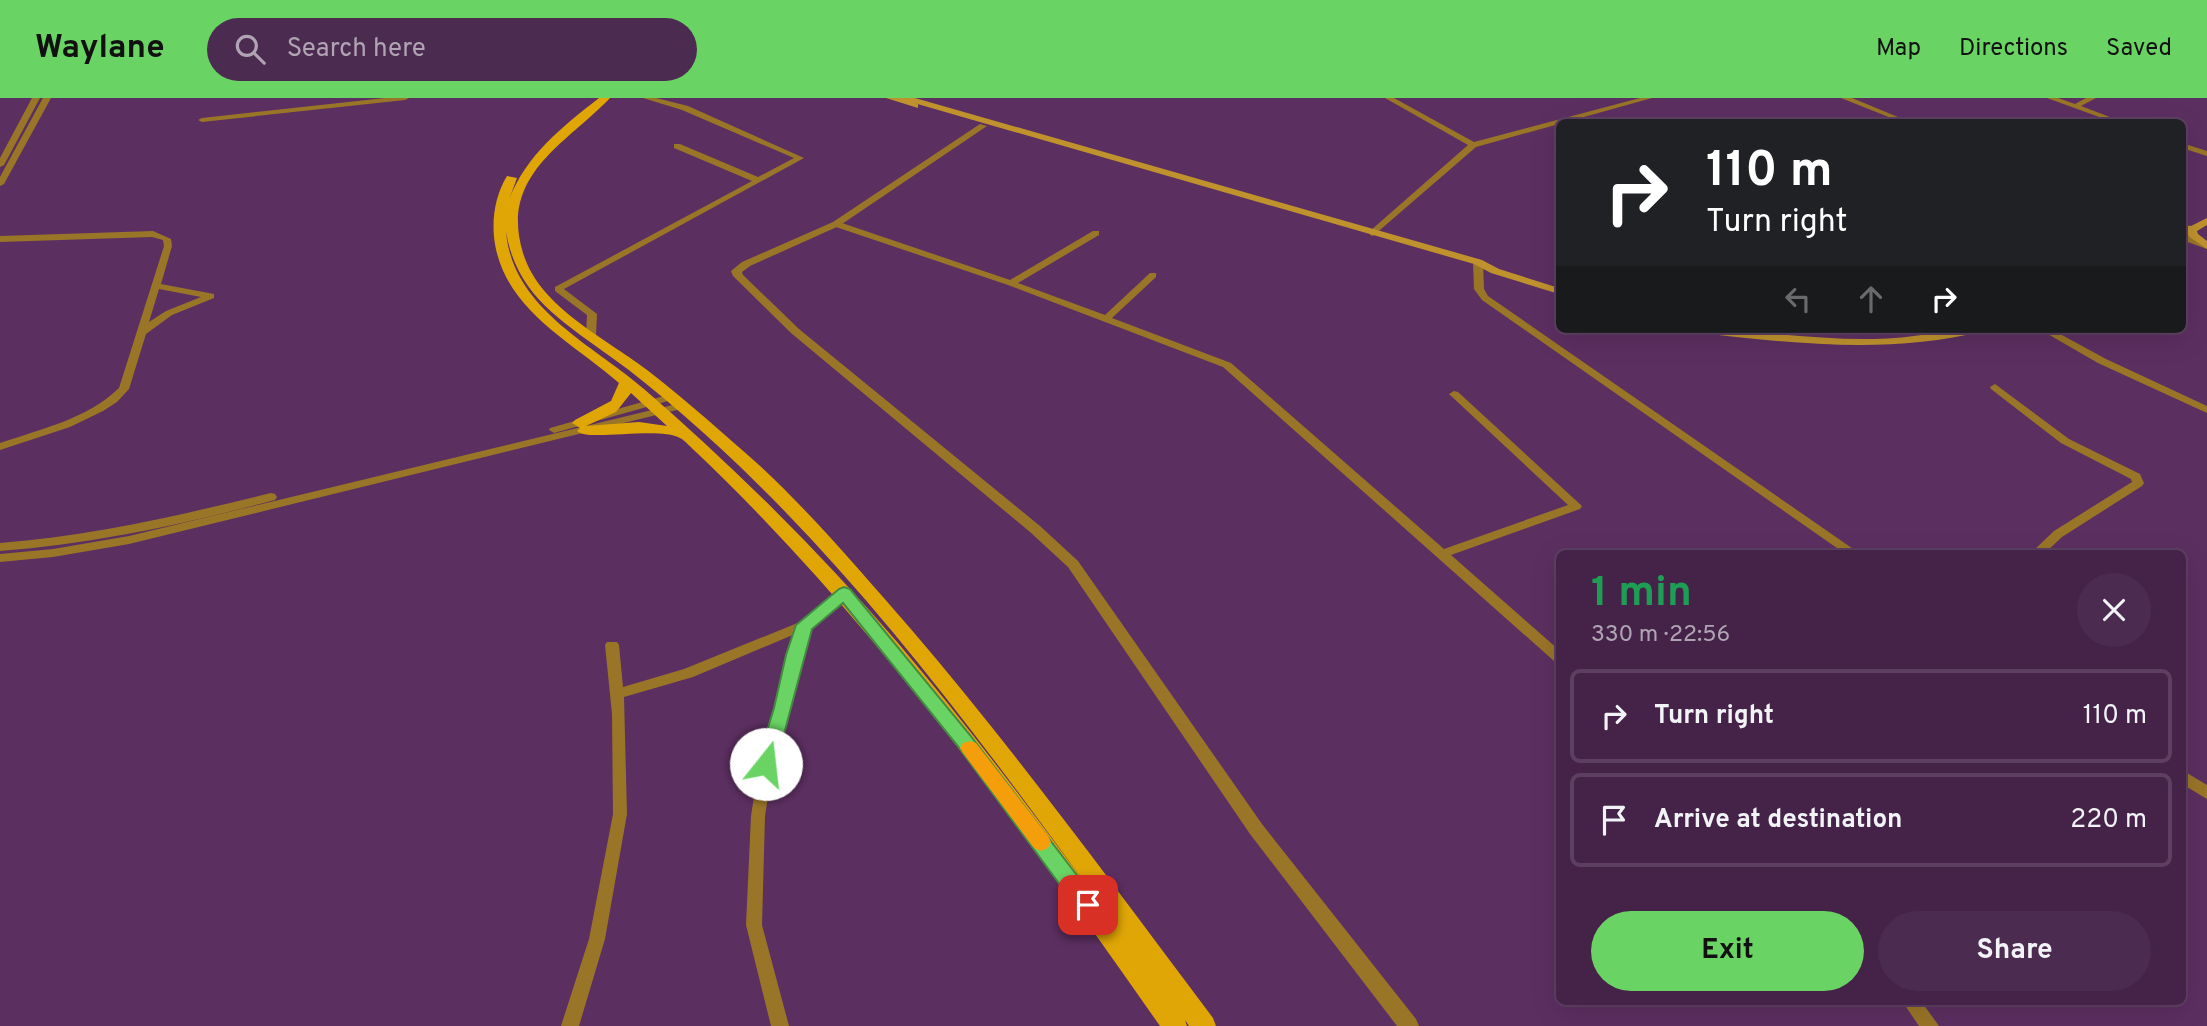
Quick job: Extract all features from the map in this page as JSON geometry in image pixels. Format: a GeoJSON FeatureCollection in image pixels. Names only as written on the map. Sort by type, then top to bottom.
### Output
{"type":"FeatureCollection","features":[{"type":"Feature","properties":{"kind":"main road"},"geometry":{"type":"LineString","coordinates":[[593,98],[549,134],[524,159],[510,180],[500,203],[498,230],[505,262],[520,290],[550,321],[627,382],[666,405],[685,433],[844,593],[1023,817],[1175,1026]]}},
{"type":"Feature","properties":{"kind":"main road"},"geometry":{"type":"LineString","coordinates":[[606,98],[564,130],[536,158],[518,187],[512,211],[512,237],[525,273],[543,297],[591,336],[666,405],[757,473],[851,572],[933,667],[1010,763],[1204,1026]]}},
{"type":"Feature","properties":{"kind":"main road"},"geometry":{"type":"LineString","coordinates":[[890,98],[1556,290]]}},
{"type":"Feature","properties":{"kind":"main road"},"geometry":{"type":"LineString","coordinates":[[906,98],[1478,266]]}},
{"type":"Feature","properties":{"kind":"main road"},"geometry":{"type":"LineString","coordinates":[[2186,232],[2207,221]]}},
{"type":"Feature","properties":{"kind":"main road"},"geometry":{"type":"LineString","coordinates":[[2186,232],[2207,246]]}},
{"type":"Feature","properties":{"kind":"main road"},"geometry":{"type":"LineString","coordinates":[[2186,243],[2207,246]]}},
{"type":"Feature","properties":{"kind":"main road"},"geometry":{"type":"LineString","coordinates":[[1722,333],[1751,337],[1872,342],[1960,333]]}},
{"type":"Feature","properties":{"kind":"main road"},"geometry":{"type":"LineString","coordinates":[[582,427],[618,405],[625,395],[627,382]]}},
{"type":"Feature","properties":{"kind":"main road"},"geometry":{"type":"LineString","coordinates":[[582,427],[663,428],[685,433]]}},
{"type":"Feature","properties":{"kind":"street"},"geometry":{"type":"LineString","coordinates":[[0,165],[36,98]]}},
{"type":"Feature","properties":{"kind":"street"},"geometry":{"type":"LineString","coordinates":[[0,184],[47,98]]}},
{"type":"Feature","properties":{"kind":"street"},"geometry":{"type":"LineString","coordinates":[[202,120],[405,98]]}},
{"type":"Feature","properties":{"kind":"street"},"geometry":{"type":"LineString","coordinates":[[591,336],[592,314],[558,289],[800,158],[695,112],[647,98]]}},
{"type":"Feature","properties":{"kind":"street"},"geometry":{"type":"LineString","coordinates":[[1389,98],[1473,145]]}},
{"type":"Feature","properties":{"kind":"street"},"geometry":{"type":"LineString","coordinates":[[1570,119],[1648,98]]}},
{"type":"Feature","properties":{"kind":"street"},"geometry":{"type":"LineString","coordinates":[[1845,98],[1898,119]]}},
{"type":"Feature","properties":{"kind":"street"},"geometry":{"type":"LineString","coordinates":[[2051,98],[2110,119]]}},
{"type":"Feature","properties":{"kind":"street"},"geometry":{"type":"LineString","coordinates":[[2074,107],[2092,98]]}},
{"type":"Feature","properties":{"kind":"street"},"geometry":{"type":"LineString","coordinates":[[1373,233],[1473,145],[1556,123]]}},
{"type":"Feature","properties":{"kind":"street"},"geometry":{"type":"LineString","coordinates":[[983,126],[836,224],[746,264],[736,271],[737,276],[795,331],[1035,529],[1073,564],[1256,829],[1409,1026]]}},
{"type":"Feature","properties":{"kind":"street"},"geometry":{"type":"LineString","coordinates":[[677,146],[758,180]]}},
{"type":"Feature","properties":{"kind":"street"},"geometry":{"type":"LineString","coordinates":[[2186,146],[2207,154]]}},
{"type":"Feature","properties":{"kind":"street"},"geometry":{"type":"LineString","coordinates":[[836,224],[1011,283],[1227,365],[1556,654]]}},
{"type":"Feature","properties":{"kind":"street"},"geometry":{"type":"LineString","coordinates":[[1011,283],[1097,233]]}},
{"type":"Feature","properties":{"kind":"street"},"geometry":{"type":"LineString","coordinates":[[0,239],[162,236],[167,239],[168,246],[124,389],[118,397],[85,416],[0,447]]}},
{"type":"Feature","properties":{"kind":"street"},"geometry":{"type":"LineString","coordinates":[[1478,266],[1479,289],[1485,298],[1849,550]]}},
{"type":"Feature","properties":{"kind":"street"},"geometry":{"type":"LineString","coordinates":[[1106,319],[1153,275]]}},
{"type":"Feature","properties":{"kind":"street"},"geometry":{"type":"LineString","coordinates":[[142,332],[169,313],[211,296],[180,293],[156,286]]}},
{"type":"Feature","properties":{"kind":"street"},"geometry":{"type":"LineString","coordinates":[[2051,333],[2207,410]]}},
{"type":"Feature","properties":{"kind":"street"},"geometry":{"type":"LineString","coordinates":[[1995,387],[2065,441],[2136,477],[2138,483],[2058,534],[2039,550]]}},
{"type":"Feature","properties":{"kind":"street"},"geometry":{"type":"LineString","coordinates":[[1442,554],[1576,506],[1454,394]]}},
{"type":"Feature","properties":{"kind":"street"},"geometry":{"type":"LineString","coordinates":[[0,558],[53,553],[129,540],[666,405]]}},
{"type":"Feature","properties":{"kind":"street"},"geometry":{"type":"LineString","coordinates":[[0,547],[58,542],[130,530],[582,427]]}},
{"type":"Feature","properties":{"kind":"street"},"geometry":{"type":"LineString","coordinates":[[617,694],[688,673],[805,625],[844,593]]}},
{"type":"Feature","properties":{"kind":"street"},"geometry":{"type":"LineString","coordinates":[[780,1026],[754,925],[758,816],[766,764],[783,708],[794,655],[805,625]]}},
{"type":"Feature","properties":{"kind":"street"},"geometry":{"type":"LineString","coordinates":[[570,1026],[597,939],[620,814],[617,694],[612,645]]}},
{"type":"Feature","properties":{"kind":"street"},"geometry":{"type":"LineString","coordinates":[[2186,779],[2207,793]]}},
{"type":"Feature","properties":{"kind":"street"},"geometry":{"type":"LineString","coordinates":[[1913,1005],[1930,1026]]}},
{"type":"Feature","properties":{"kind":"slow traffic"},"geometry":{"type":"LineString","coordinates":[[970,748],[1041,842]]}},
{"type":"Feature","properties":{"kind":"route"},"geometry":{"type":"LineString","coordinates":[[766,764],[783,708],[794,655],[805,625],[844,593],[964,740],[1088,905]]}}]}
